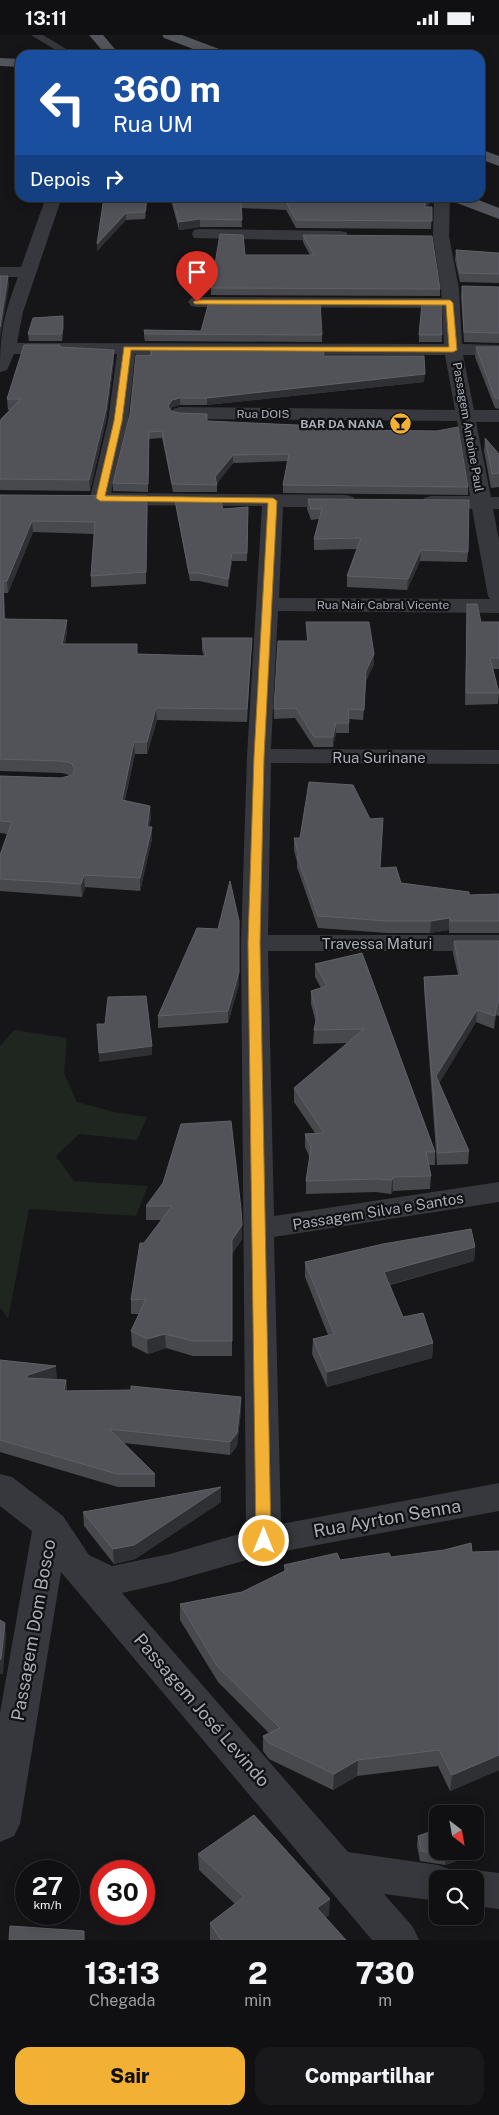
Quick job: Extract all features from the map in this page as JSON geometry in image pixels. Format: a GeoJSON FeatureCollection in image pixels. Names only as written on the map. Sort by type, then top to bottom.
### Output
{"type":"FeatureCollection","features":[{"type":"Feature","properties":{"kind":"main road"},"geometry":{"type":"LineString","coordinates":[[96,35],[109,50]]}},
{"type":"Feature","properties":{"kind":"main road"},"geometry":{"type":"LineString","coordinates":[[169,35],[210,50]]}},
{"type":"Feature","properties":{"kind":"main road"},"geometry":{"type":"LineString","coordinates":[[178,35],[212,50]]}},
{"type":"Feature","properties":{"kind":"main road"},"geometry":{"type":"LineString","coordinates":[[0,62],[15,63]]}},
{"type":"Feature","properties":{"kind":"main road"},"geometry":{"type":"LineString","coordinates":[[485,156],[499,161]]}},
{"type":"Feature","properties":{"kind":"main road"},"geometry":{"type":"LineString","coordinates":[[467,202],[499,214]]}},
{"type":"Feature","properties":{"kind":"street"},"geometry":{"type":"LineString","coordinates":[[0,365],[7,348],[7,312],[28,272],[52,202]]}},
{"type":"Feature","properties":{"kind":"street","name":"Passagem Antoine Paul"},"geometry":{"type":"LineString","coordinates":[[442,202],[441,236],[450,296],[453,350],[466,415],[490,503],[499,596]]}},
{"type":"Feature","properties":{"kind":"street"},"geometry":{"type":"LineString","coordinates":[[200,234],[354,236]]}},
{"type":"Feature","properties":{"kind":"street"},"geometry":{"type":"LineString","coordinates":[[422,236],[441,236]]}},
{"type":"Feature","properties":{"kind":"street"},"geometry":{"type":"LineString","coordinates":[[0,272],[28,272]]}},
{"type":"Feature","properties":{"kind":"street"},"geometry":{"type":"LineString","coordinates":[[197,302],[450,296],[470,289]]}},
{"type":"Feature","properties":{"kind":"street"},"geometry":{"type":"LineString","coordinates":[[7,348],[499,350]]}},
{"type":"Feature","properties":{"kind":"street"},"geometry":{"type":"LineString","coordinates":[[127,348],[118,421],[90,498],[362,501]]}},
{"type":"Feature","properties":{"kind":"street","name":"Rua DOIS"},"geometry":{"type":"LineString","coordinates":[[180,413],[466,415]]}},
{"type":"Feature","properties":{"kind":"street"},"geometry":{"type":"LineString","coordinates":[[466,415],[499,415]]}},
{"type":"Feature","properties":{"kind":"street"},"geometry":{"type":"LineString","coordinates":[[264,1541],[254,943],[259,757],[273,501]]}},
{"type":"Feature","properties":{"kind":"street"},"geometry":{"type":"LineString","coordinates":[[412,502],[490,503]]}},
{"type":"Feature","properties":{"kind":"street","name":"Rua Nair Cabral Vicente"},"geometry":{"type":"LineString","coordinates":[[267,605],[499,606]]}},
{"type":"Feature","properties":{"kind":"street","name":"Rua Surinane"},"geometry":{"type":"LineString","coordinates":[[259,757],[499,757]]}},
{"type":"Feature","properties":{"kind":"street","name":"Travessa Maturi"},"geometry":{"type":"LineString","coordinates":[[254,943],[499,943]]}},
{"type":"Feature","properties":{"kind":"street","name":"Passagem Silva e Santos"},"geometry":{"type":"LineString","coordinates":[[258,1229],[499,1192]]}},
{"type":"Feature","properties":{"kind":"street","name":"Passagem José Levindo"},"geometry":{"type":"LineString","coordinates":[[0,1487],[51,1525],[76,1564],[398,1940]]}},
{"type":"Feature","properties":{"kind":"street","name":"Rua Ayrton Senna"},"geometry":{"type":"LineString","coordinates":[[76,1564],[109,1581],[170,1568],[264,1541],[499,1497]]}},
{"type":"Feature","properties":{"kind":"street","name":"Passagem Dom Bosco"},"geometry":{"type":"LineString","coordinates":[[0,1824],[51,1525]]}},
{"type":"Feature","properties":{"kind":"street"},"geometry":{"type":"LineString","coordinates":[[339,1869],[429,1882]]}},
{"type":"Feature","properties":{"kind":"street"},"geometry":{"type":"LineString","coordinates":[[484,1889],[499,1891]]}},
{"type":"Feature","properties":{"kind":"lane"},"geometry":{"type":"LineString","coordinates":[[36,35],[62,50]]}},
{"type":"Feature","properties":{"kind":"shaded area"},"geometry":{"type":"Polygon","coordinates":[[[14,1030],[67,1038],[64,1073],[77,1102],[114,1112],[147,1117],[137,1140],[79,1134],[56,1156],[74,1181],[148,1186],[136,1216],[29,1209],[8,1319],[0,1307],[0,1046],[14,1030]]]}},
{"type":"Feature","properties":{"kind":"building"},"geometry":{"type":"Polygon","coordinates":[[[103,202],[146,202],[145,212],[126,213],[97,244],[103,202]]]}},
{"type":"Feature","properties":{"kind":"building"},"geometry":{"type":"Polygon","coordinates":[[[173,202],[241,202],[242,220],[200,219],[179,222],[173,202]]]}},
{"type":"Feature","properties":{"kind":"building"},"geometry":{"type":"Polygon","coordinates":[[[286,202],[426,202],[424,207],[432,207],[432,221],[296,220],[286,202]]]}},
{"type":"Feature","properties":{"kind":"building"},"geometry":{"type":"Polygon","coordinates":[[[220,234],[243,235],[245,255],[314,255],[303,235],[432,236],[440,289],[211,288],[220,234]]]}},
{"type":"Feature","properties":{"kind":"building"},"geometry":{"type":"Polygon","coordinates":[[[456,250],[499,253],[499,274],[460,273],[456,250]]]}},
{"type":"Feature","properties":{"kind":"building"},"geometry":{"type":"Polygon","coordinates":[[[0,276],[8,276],[0,327],[0,276]]]}},
{"type":"Feature","properties":{"kind":"building"},"geometry":{"type":"Polygon","coordinates":[[[462,286],[499,287],[499,333],[464,332],[462,286]]]}},
{"type":"Feature","properties":{"kind":"building"},"geometry":{"type":"Polygon","coordinates":[[[209,302],[320,302],[322,335],[145,334],[144,330],[201,331],[209,302]]]}},
{"type":"Feature","properties":{"kind":"building"},"geometry":{"type":"Polygon","coordinates":[[[422,303],[441,303],[442,335],[419,335],[422,303]]]}},
{"type":"Feature","properties":{"kind":"building"},"geometry":{"type":"Polygon","coordinates":[[[63,316],[62,334],[28,334],[33,318],[63,316]]]}},
{"type":"Feature","properties":{"kind":"building"},"geometry":{"type":"Polygon","coordinates":[[[24,345],[60,345],[60,347],[114,350],[106,410],[89,480],[0,479],[0,424],[1,419],[21,399],[7,399],[24,345]]]}},
{"type":"Feature","properties":{"kind":"building"},"geometry":{"type":"Polygon","coordinates":[[[476,347],[499,347],[499,399],[495,398],[476,347]]]}},
{"type":"Feature","properties":{"kind":"building"},"geometry":{"type":"Polygon","coordinates":[[[150,349],[323,349],[324,356],[424,356],[425,374],[207,398],[180,398],[172,400],[168,406],[171,411],[179,413],[207,414],[207,421],[342,427],[342,430],[437,431],[458,427],[468,487],[283,485],[289,454],[233,455],[215,477],[217,485],[172,484],[162,431],[149,432],[148,484],[113,483],[130,414],[136,355],[152,355],[150,349]]]}},
{"type":"Feature","properties":{"kind":"building"},"geometry":{"type":"Polygon","coordinates":[[[485,438],[499,454],[499,473],[492,474],[485,438]]]}},
{"type":"Feature","properties":{"kind":"building"},"geometry":{"type":"Polygon","coordinates":[[[0,495],[147,496],[146,572],[91,576],[95,522],[32,521],[7,581],[3,581],[4,619],[67,620],[62,644],[137,644],[137,654],[206,656],[202,638],[252,638],[247,709],[156,708],[147,742],[134,742],[122,800],[150,806],[147,827],[152,827],[140,878],[84,875],[81,884],[0,879],[0,855],[12,822],[0,821],[0,776],[61,778],[72,775],[75,769],[71,763],[61,761],[0,759],[0,495]]]}},
{"type":"Feature","properties":{"kind":"building"},"geometry":{"type":"Polygon","coordinates":[[[308,499],[469,500],[468,552],[421,550],[408,579],[347,576],[361,538],[314,539],[322,509],[311,509],[308,499]]]}},
{"type":"Feature","properties":{"kind":"building"},"geometry":{"type":"Polygon","coordinates":[[[175,500],[221,501],[223,509],[248,507],[247,553],[232,553],[228,579],[199,573],[189,573],[175,500]]]}},
{"type":"Feature","properties":{"kind":"building"},"geometry":{"type":"Polygon","coordinates":[[[467,604],[477,604],[481,622],[499,622],[499,658],[490,658],[499,693],[466,693],[467,604]]]}},
{"type":"Feature","properties":{"kind":"building"},"geometry":{"type":"Polygon","coordinates":[[[306,622],[369,622],[374,654],[366,671],[364,710],[348,709],[349,723],[336,723],[333,737],[314,737],[296,708],[274,709],[278,641],[308,641],[306,622]]]}},
{"type":"Feature","properties":{"kind":"building"},"geometry":{"type":"Polygon","coordinates":[[[309,782],[353,785],[370,819],[383,818],[380,868],[396,867],[401,883],[469,892],[469,895],[499,894],[499,921],[450,921],[449,918],[431,921],[388,921],[318,916],[297,856],[299,856],[294,838],[300,838],[309,782]]]}},
{"type":"Feature","properties":{"kind":"building"},"geometry":{"type":"Polygon","coordinates":[[[230,881],[239,921],[239,972],[228,1011],[158,1016],[197,928],[218,929],[230,881]]]}},
{"type":"Feature","properties":{"kind":"building"},"geometry":{"type":"Polygon","coordinates":[[[454,941],[499,941],[499,1003],[497,1003],[495,1016],[477,1010],[436,1076],[469,1151],[438,1153],[424,977],[461,975],[454,941]]]}},
{"type":"Feature","properties":{"kind":"building"},"geometry":{"type":"Polygon","coordinates":[[[362,953],[435,1152],[426,1152],[431,1176],[393,1177],[392,1180],[306,1181],[311,1148],[305,1134],[324,1133],[294,1088],[364,1029],[314,1030],[317,1016],[311,991],[327,986],[315,964],[362,953]]]}},
{"type":"Feature","properties":{"kind":"building"},"geometry":{"type":"Polygon","coordinates":[[[146,996],[152,1046],[99,1053],[97,1024],[105,1024],[108,997],[146,996]]]}},
{"type":"Feature","properties":{"kind":"building"},"geometry":{"type":"Polygon","coordinates":[[[231,1121],[242,1225],[232,1240],[232,1341],[193,1341],[165,1334],[147,1339],[131,1331],[146,1299],[131,1300],[140,1243],[144,1243],[172,1206],[146,1206],[163,1183],[181,1124],[231,1121]]]}},
{"type":"Feature","properties":{"kind":"building"},"geometry":{"type":"Polygon","coordinates":[[[471,1229],[475,1247],[384,1272],[403,1317],[423,1313],[433,1343],[327,1372],[313,1339],[334,1334],[305,1262],[383,1244],[471,1229]]]}},
{"type":"Feature","properties":{"kind":"building"},"geometry":{"type":"Polygon","coordinates":[[[0,1360],[56,1366],[28,1375],[26,1378],[66,1380],[64,1391],[131,1390],[131,1386],[241,1397],[237,1433],[230,1442],[109,1429],[155,1474],[117,1474],[0,1440],[0,1360]]]}},
{"type":"Feature","properties":{"kind":"building"},"geometry":{"type":"Polygon","coordinates":[[[221,1487],[134,1545],[113,1549],[83,1512],[221,1487]]]}},
{"type":"Feature","properties":{"kind":"building"},"geometry":{"type":"Polygon","coordinates":[[[471,1543],[472,1552],[499,1551],[499,1755],[452,1775],[439,1750],[358,1760],[334,1774],[269,1743],[263,1736],[280,1728],[217,1666],[180,1604],[242,1592],[287,1570],[284,1565],[337,1553],[340,1560],[389,1553],[391,1557],[444,1550],[471,1543]]]}},
{"type":"Feature","properties":{"kind":"building"},"geometry":{"type":"Polygon","coordinates":[[[0,1620],[5,1623],[0,1660],[0,1620]]]}},
{"type":"Feature","properties":{"kind":"building"},"geometry":{"type":"Polygon","coordinates":[[[254,1815],[330,1899],[317,1908],[346,1940],[221,1940],[210,1923],[244,1897],[198,1854],[254,1815]]]}},
{"type":"Feature","properties":{"kind":"building"},"geometry":{"type":"Polygon","coordinates":[[[429,1832],[429,1853],[421,1851],[418,1836],[429,1832]]]}},
{"type":"Feature","properties":{"kind":"building"},"geometry":{"type":"Polygon","coordinates":[[[10,1926],[84,1931],[84,1940],[9,1940],[10,1926]]]}},
{"type":"Feature","properties":{"kind":"place","name":"BAR DA NANA"},"geometry":{"type":"Point","coordinates":[400,424]}},
{"type":"Feature","properties":{"kind":"route"},"geometry":{"type":"LineString","coordinates":[[197,302],[450,303],[453,350],[127,348],[118,421],[100,498],[273,501],[259,757],[254,943],[264,1541]]}}]}
